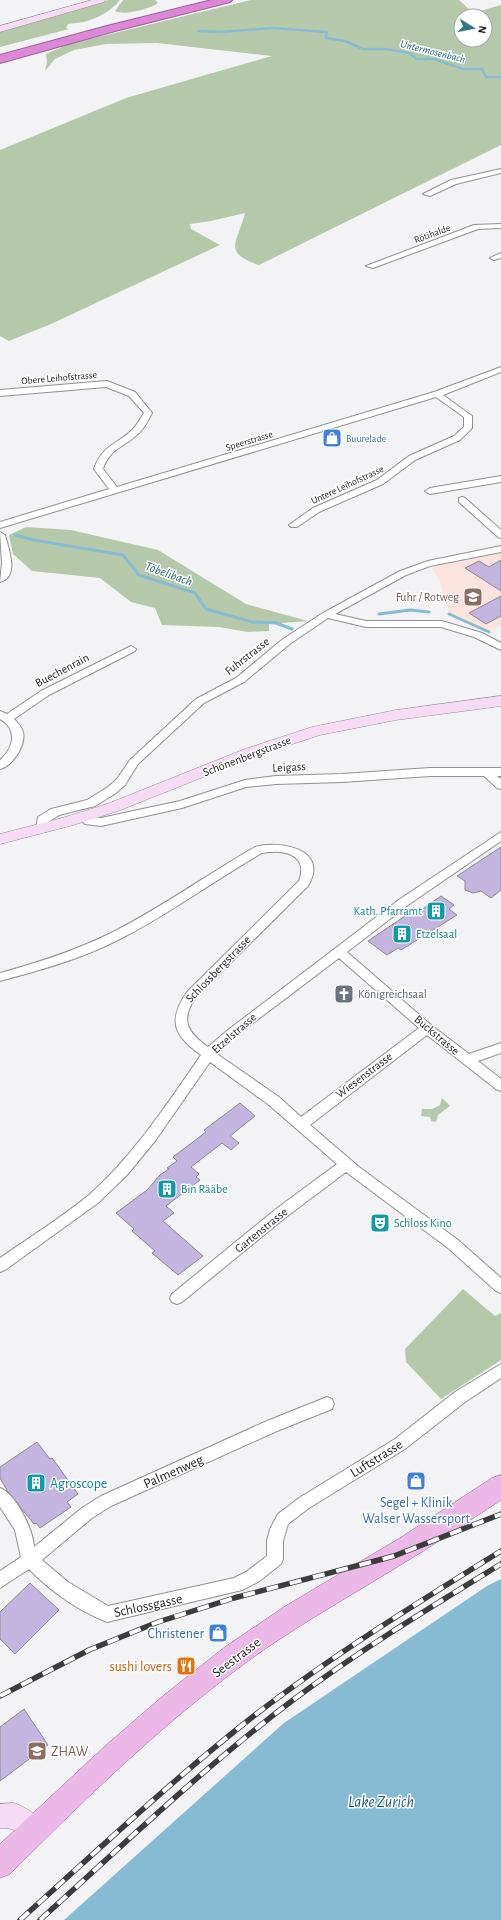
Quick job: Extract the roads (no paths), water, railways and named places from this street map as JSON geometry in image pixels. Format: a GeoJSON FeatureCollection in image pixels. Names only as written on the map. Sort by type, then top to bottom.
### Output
{"type":"FeatureCollection","features":[{"type":"Feature","properties":{"kind":"highway"},"geometry":{"type":"LineString","coordinates":[[0,59],[204,0]]}},
{"type":"Feature","properties":{"kind":"highway"},"geometry":{"type":"LineString","coordinates":[[0,54],[226,0]]}},
{"type":"Feature","properties":{"kind":"highway"},"geometry":{"type":"LineString","coordinates":[[0,50],[86,33]]}},
{"type":"Feature","properties":{"kind":"highway"},"geometry":{"type":"LineString","coordinates":[[44,53],[86,33]]}},
{"type":"Feature","properties":{"kind":"main road","name":"Seestrasse"},"geometry":{"type":"LineString","coordinates":[[0,1864],[35,1830],[163,1714],[234,1656],[311,1604],[394,1556],[501,1486]]}},
{"type":"Feature","properties":{"kind":"street"},"geometry":{"type":"LineString","coordinates":[[0,29],[101,0]]}},
{"type":"Feature","properties":{"kind":"street"},"geometry":{"type":"LineString","coordinates":[[427,194],[454,182],[501,171]]}},
{"type":"Feature","properties":{"kind":"street","name":"Rötihalde"},"geometry":{"type":"LineString","coordinates":[[370,266],[477,227],[501,226]]}},
{"type":"Feature","properties":{"kind":"street","name":"Speerstrasse"},"geometry":{"type":"LineString","coordinates":[[0,525],[437,394],[499,372]]}},
{"type":"Feature","properties":{"kind":"street","name":"Obere Leihofstrasse"},"geometry":{"type":"LineString","coordinates":[[0,393],[107,384],[132,394],[148,413],[140,428],[108,450],[100,460],[98,469],[115,491]]}},
{"type":"Feature","properties":{"kind":"street","name":"Untere Leihofstrasse"},"geometry":{"type":"LineString","coordinates":[[294,525],[316,510],[380,482],[412,458],[456,438],[468,428],[468,416],[437,394]]}},
{"type":"Feature","properties":{"kind":"street"},"geometry":{"type":"LineString","coordinates":[[430,491],[501,479]]}},
{"type":"Feature","properties":{"kind":"street"},"geometry":{"type":"LineString","coordinates":[[462,500],[501,535]]}},
{"type":"Feature","properties":{"kind":"street"},"geometry":{"type":"LineString","coordinates":[[0,535],[7,562],[7,568],[0,579]]}},
{"type":"Feature","properties":{"kind":"street","name":"Fuhrstrasse"},"geometry":{"type":"LineString","coordinates":[[42,829],[42,820],[48,814],[91,803],[112,790],[121,782],[134,762],[200,701],[240,680],[288,641],[326,615],[403,573],[428,564],[501,549]]}},
{"type":"Feature","properties":{"kind":"street"},"geometry":{"type":"LineString","coordinates":[[326,615],[366,624],[442,624],[478,635],[501,647]]}},
{"type":"Feature","properties":{"kind":"street","name":"Buechenrain"},"geometry":{"type":"LineString","coordinates":[[4,716],[45,692],[131,649]]}},
{"type":"Feature","properties":{"kind":"street","name":"Schönenbergstrasse"},"geometry":{"type":"LineString","coordinates":[[0,839],[84,818],[151,794],[258,750],[293,738],[345,724],[386,716],[501,701]]}},
{"type":"Feature","properties":{"kind":"street"},"geometry":{"type":"LineString","coordinates":[[0,766],[13,754],[19,740],[14,724],[4,716]]}},
{"type":"Feature","properties":{"kind":"street","name":"Leigass"},"geometry":{"type":"LineString","coordinates":[[84,818],[89,821],[100,822],[182,804],[245,784],[276,780],[342,778],[430,772],[501,772]]}},
{"type":"Feature","properties":{"kind":"street"},"geometry":{"type":"LineString","coordinates":[[487,772],[501,785]]}},
{"type":"Feature","properties":{"kind":"street","name":"Etzelstrasse"},"geometry":{"type":"LineString","coordinates":[[0,1266],[93,1199],[122,1171],[146,1143],[209,1054],[232,1033],[404,902],[501,836]]}},
{"type":"Feature","properties":{"kind":"street","name":"Schlossbergstrasse"},"geometry":{"type":"LineString","coordinates":[[0,977],[51,964],[86,950],[129,929],[259,850],[277,848],[292,851],[303,857],[308,866],[309,874],[304,882],[203,982],[184,1005],[180,1018],[184,1033],[189,1040],[274,1101],[346,1164],[453,1244],[501,1287]]}},
{"type":"Feature","properties":{"kind":"street","name":"Buckstrasse"},"geometry":{"type":"LineString","coordinates":[[338,951],[427,1028],[501,1086]]}},
{"type":"Feature","properties":{"kind":"street","name":"Wiesenstrasse"},"geometry":{"type":"LineString","coordinates":[[301,1124],[427,1028]]}},
{"type":"Feature","properties":{"kind":"street"},"geometry":{"type":"LineString","coordinates":[[467,1060],[501,1048]]}},
{"type":"Feature","properties":{"kind":"street","name":"Gartenstrasse"},"geometry":{"type":"LineString","coordinates":[[177,1298],[281,1213],[346,1164]]}},
{"type":"Feature","properties":{"kind":"street","name":"Luftstrasse"},"geometry":{"type":"LineString","coordinates":[[275,1559],[275,1541],[278,1529],[284,1519],[304,1503],[400,1444],[460,1397],[501,1370]]}},
{"type":"Feature","properties":{"kind":"street","name":"Palmenweg"},"geometry":{"type":"LineString","coordinates":[[0,1580],[31,1559],[87,1513],[106,1502],[272,1426],[327,1404]]}},
{"type":"Feature","properties":{"kind":"street"},"geometry":{"type":"LineString","coordinates":[[0,1495],[14,1513],[25,1536],[26,1551],[31,1559]]}},
{"type":"Feature","properties":{"kind":"street","name":"Schlossgasse"},"geometry":{"type":"LineString","coordinates":[[31,1559],[60,1585],[91,1607],[107,1614],[236,1585],[252,1577],[275,1559]]}},
{"type":"Feature","properties":{"kind":"street"},"geometry":{"type":"LineString","coordinates":[[0,1816],[14,1815],[35,1830]]}},
{"type":"Feature","properties":{"kind":"water","name":"Lake Zurich"},"geometry":{"type":"Polygon","coordinates":[[[501,1579],[501,1920],[64,1920],[284,1723],[487,1586],[501,1579]]]}},
{"type":"Feature","properties":{"kind":"waterway","name":"Untermosenbach"},"geometry":{"type":"LineString","coordinates":[[198,31],[220,32],[272,28],[327,32],[326,38],[345,41],[363,49],[386,49],[409,53],[417,59],[434,59],[463,69],[482,69],[486,77],[501,77]]}},
{"type":"Feature","properties":{"kind":"waterway","name":"Töbelibach"},"geometry":{"type":"LineString","coordinates":[[15,535],[34,540],[123,555],[139,575],[195,593],[206,609],[252,622],[276,623],[292,629]]}},
{"type":"Feature","properties":{"kind":"waterway","name":"Töbelibach"},"geometry":{"type":"LineString","coordinates":[[379,614],[410,610],[429,612]]}},
{"type":"Feature","properties":{"kind":"waterway","name":"Töbelibach"},"geometry":{"type":"LineString","coordinates":[[449,614],[489,632]]}},
{"type":"Feature","properties":{"kind":"railway"},"geometry":{"type":"LineString","coordinates":[[0,1696],[89,1650],[158,1622],[234,1598],[394,1556],[501,1514]]}},
{"type":"Feature","properties":{"kind":"railway"},"geometry":{"type":"LineString","coordinates":[[20,1920],[165,1790],[255,1715],[345,1650],[501,1551]]}},
{"type":"Feature","properties":{"kind":"railway"},"geometry":{"type":"LineString","coordinates":[[40,1920],[196,1779],[293,1700],[370,1646],[501,1564]]}},
{"type":"Feature","properties":{"kind":"place","name":"Buurelade"},"geometry":{"type":"Point","coordinates":[332,438]}},
{"type":"Feature","properties":{"kind":"place","name":"Fuhr / Rotweg"},"geometry":{"type":"Point","coordinates":[473,597]}},
{"type":"Feature","properties":{"kind":"place","name":"Kath. Pfarramt"},"geometry":{"type":"Point","coordinates":[436,911]}},
{"type":"Feature","properties":{"kind":"place","name":"Etzelsaal"},"geometry":{"type":"Point","coordinates":[402,934]}},
{"type":"Feature","properties":{"kind":"place","name":"Königreichsaal"},"geometry":{"type":"Point","coordinates":[344,994]}},
{"type":"Feature","properties":{"kind":"place","name":"Bin Rääbe"},"geometry":{"type":"Point","coordinates":[167,1189]}},
{"type":"Feature","properties":{"kind":"place","name":"Schloss Kino"},"geometry":{"type":"Point","coordinates":[380,1223]}},
{"type":"Feature","properties":{"kind":"place","name":"Segel + Klinik Walser Wassersport"},"geometry":{"type":"Point","coordinates":[416,1481]}},
{"type":"Feature","properties":{"kind":"place","name":"Agroscope"},"geometry":{"type":"Point","coordinates":[36,1483]}},
{"type":"Feature","properties":{"kind":"place","name":"Christener"},"geometry":{"type":"Point","coordinates":[218,1633]}},
{"type":"Feature","properties":{"kind":"place","name":"sushi lovers"},"geometry":{"type":"Point","coordinates":[186,1666]}},
{"type":"Feature","properties":{"kind":"place","name":"ZHAW"},"geometry":{"type":"Point","coordinates":[37,1751]}}]}
